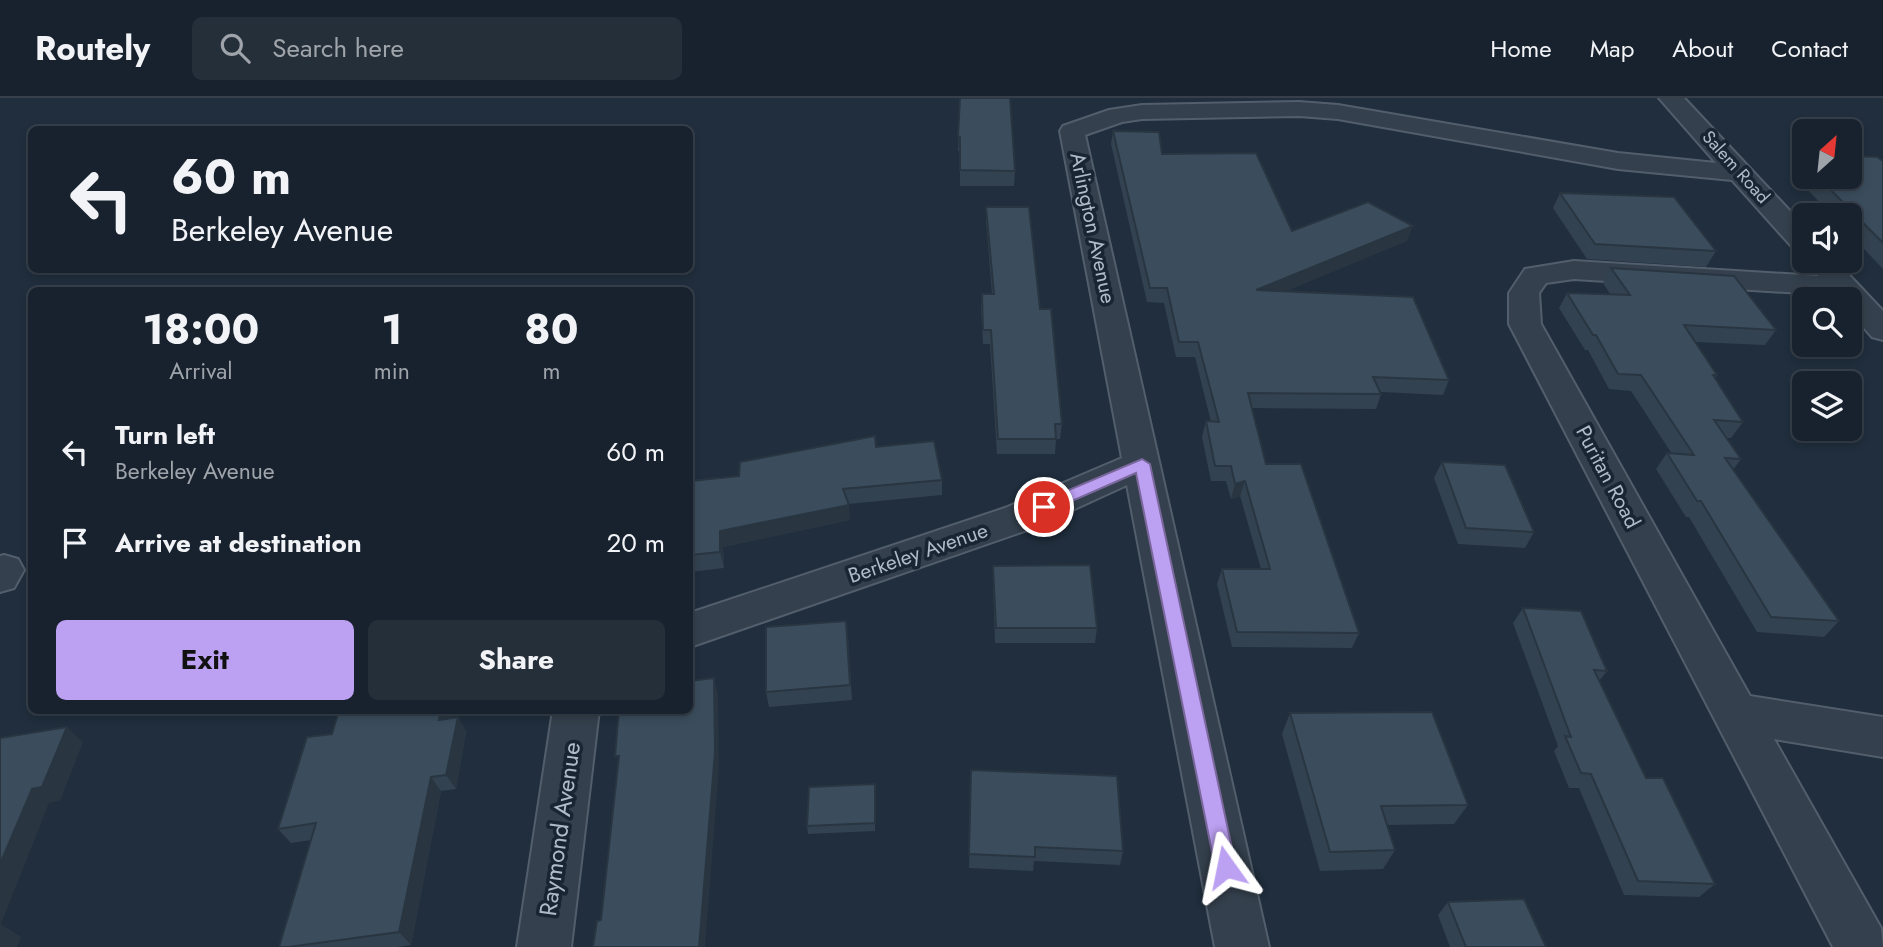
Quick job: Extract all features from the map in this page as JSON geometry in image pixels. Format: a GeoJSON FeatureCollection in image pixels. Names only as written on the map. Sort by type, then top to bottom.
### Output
{"type":"FeatureCollection","features":[{"type":"Feature","properties":{"kind":"street","name":"Salem Road"},"geometry":{"type":"LineString","coordinates":[[1671,98],[1792,230]]}},
{"type":"Feature","properties":{"kind":"street","name":"Arlington Avenue"},"geometry":{"type":"LineString","coordinates":[[1242,947],[1072,131],[1147,105],[1338,112],[1618,161],[1741,173]]}},
{"type":"Feature","properties":{"kind":"street","name":"Puritan Road"},"geometry":{"type":"LineString","coordinates":[[1792,273],[1574,270],[1536,275],[1524,293],[1525,324],[1862,947]]}},
{"type":"Feature","properties":{"kind":"street"},"geometry":{"type":"LineString","coordinates":[[1831,273],[1883,330]]}},
{"type":"Feature","properties":{"kind":"street","name":"Berkeley Avenue"},"geometry":{"type":"LineString","coordinates":[[693,629],[1019,518],[1142,464]]}},
{"type":"Feature","properties":{"kind":"street"},"geometry":{"type":"LineString","coordinates":[[1735,713],[1883,737]]}},
{"type":"Feature","properties":{"kind":"street","name":"Raymond Avenue"},"geometry":{"type":"LineString","coordinates":[[544,947],[575,714]]}},
{"type":"Feature","properties":{"kind":"building"},"geometry":{"type":"Polygon","coordinates":[[[960,98],[1010,98],[1015,171],[960,170],[960,98]]]}},
{"type":"Feature","properties":{"kind":"building"},"geometry":{"type":"Polygon","coordinates":[[[1113,131],[1159,132],[1162,154],[1256,153],[1292,231],[1368,202],[1413,226],[1256,290],[1413,297],[1449,380],[1373,377],[1381,394],[1248,393],[1266,464],[1301,464],[1359,633],[1237,632],[1222,569],[1270,569],[1245,481],[1235,484],[1231,466],[1215,466],[1206,421],[1219,422],[1198,342],[1179,342],[1167,288],[1150,288],[1113,131]]]}},
{"type":"Feature","properties":{"kind":"building"},"geometry":{"type":"Polygon","coordinates":[[[1862,156],[1877,157],[1883,161],[1883,243],[1862,222],[1862,203],[1844,203],[1830,189],[1862,189],[1862,156]]]}},
{"type":"Feature","properties":{"kind":"building"},"geometry":{"type":"Polygon","coordinates":[[[1560,193],[1674,197],[1716,251],[1595,244],[1560,193]]]}},
{"type":"Feature","properties":{"kind":"building"},"geometry":{"type":"Polygon","coordinates":[[[986,207],[1029,207],[1040,309],[1051,309],[1062,424],[1055,424],[1056,439],[998,439],[991,330],[983,330],[982,294],[994,294],[986,207]]]}},
{"type":"Feature","properties":{"kind":"building"},"geometry":{"type":"Polygon","coordinates":[[[1611,268],[1734,276],[1776,330],[1684,325],[1717,375],[1713,375],[1743,422],[1714,420],[1741,459],[1725,458],[1839,621],[1771,617],[1701,501],[1697,501],[1667,453],[1694,455],[1641,375],[1618,374],[1596,335],[1593,335],[1567,293],[1630,295],[1611,268]]]}},
{"type":"Feature","properties":{"kind":"building"},"geometry":{"type":"Polygon","coordinates":[[[875,436],[876,447],[934,441],[942,480],[843,489],[849,505],[720,531],[720,552],[693,555],[693,481],[739,476],[740,462],[875,436]]]}},
{"type":"Feature","properties":{"kind":"building"},"geometry":{"type":"Polygon","coordinates":[[[1442,462],[1505,465],[1534,532],[1466,528],[1442,462]]]}},
{"type":"Feature","properties":{"kind":"building"},"geometry":{"type":"Polygon","coordinates":[[[1090,565],[1097,628],[996,628],[993,566],[1090,565]]]}},
{"type":"Feature","properties":{"kind":"building"},"geometry":{"type":"Polygon","coordinates":[[[1523,608],[1581,611],[1607,671],[1594,670],[1646,778],[1663,778],[1715,884],[1638,881],[1591,774],[1581,773],[1565,736],[1571,737],[1523,608]]]}},
{"type":"Feature","properties":{"kind":"building"},"geometry":{"type":"Polygon","coordinates":[[[846,621],[850,685],[766,692],[766,627],[846,621]]]}},
{"type":"Feature","properties":{"kind":"building"},"geometry":{"type":"Polygon","coordinates":[[[714,678],[715,752],[699,947],[593,947],[597,921],[601,920],[619,756],[615,756],[619,714],[693,714],[693,681],[714,678]]]}},
{"type":"Feature","properties":{"kind":"building"},"geometry":{"type":"Polygon","coordinates":[[[1432,712],[1468,805],[1381,806],[1395,850],[1330,852],[1290,713],[1432,712]]]}},
{"type":"Feature","properties":{"kind":"building"},"geometry":{"type":"Polygon","coordinates":[[[338,714],[440,714],[439,720],[458,717],[446,775],[431,777],[399,932],[279,947],[316,823],[278,829],[307,737],[332,734],[338,714]]]}},
{"type":"Feature","properties":{"kind":"building"},"geometry":{"type":"Polygon","coordinates":[[[67,727],[42,787],[32,789],[0,864],[0,738],[67,727]]]}},
{"type":"Feature","properties":{"kind":"building"},"geometry":{"type":"Polygon","coordinates":[[[971,770],[1117,776],[1123,851],[1035,847],[1035,857],[969,854],[971,770]]]}},
{"type":"Feature","properties":{"kind":"building"},"geometry":{"type":"Polygon","coordinates":[[[875,784],[875,823],[807,826],[809,787],[875,784]]]}},
{"type":"Feature","properties":{"kind":"building"},"geometry":{"type":"Polygon","coordinates":[[[1524,899],[1546,947],[1466,947],[1448,902],[1524,899]]]}},
{"type":"Feature","properties":{"kind":"route"},"geometry":{"type":"LineString","coordinates":[[1044,507],[1142,464],[1226,867]]}}]}
